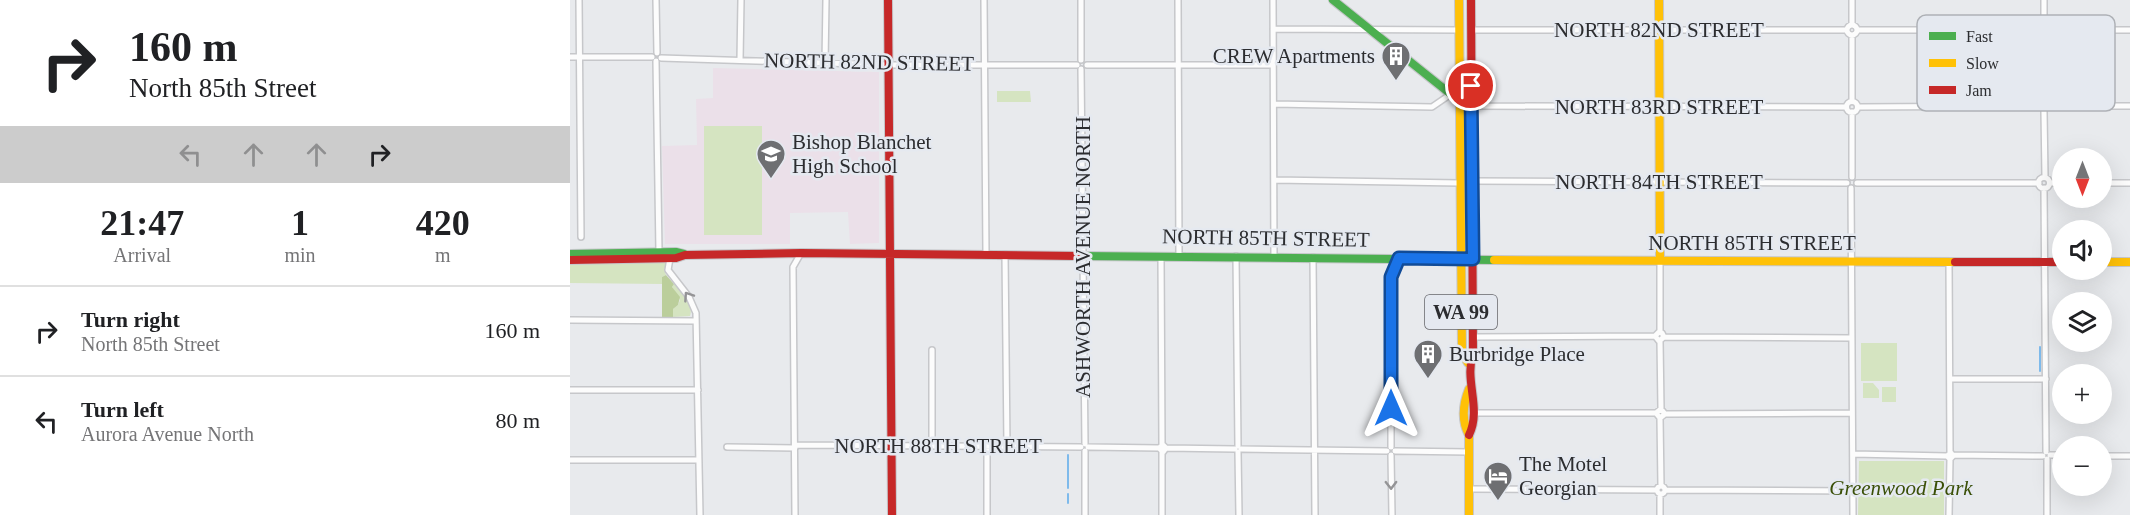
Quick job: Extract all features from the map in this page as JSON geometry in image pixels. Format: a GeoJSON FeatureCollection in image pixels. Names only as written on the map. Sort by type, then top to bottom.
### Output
{"type":"FeatureCollection","features":[{"type":"Feature","properties":{"kind":"main road"},"geometry":{"type":"LineString","coordinates":[[888,0],[892,515]]}},
{"type":"Feature","properties":{"kind":"main road"},"geometry":{"type":"LineString","coordinates":[[1333,0],[1451,94],[1472,104]]}},
{"type":"Feature","properties":{"kind":"main road","name":"WA 99"},"geometry":{"type":"LineString","coordinates":[[1460,0],[1462,353],[1468,363],[1469,389],[1474,400],[1474,428],[1469,435]]}},
{"type":"Feature","properties":{"kind":"main road","name":"WA 99"},"geometry":{"type":"LineString","coordinates":[[1468,363],[1473,353],[1471,0]]}},
{"type":"Feature","properties":{"kind":"main road"},"geometry":{"type":"LineString","coordinates":[[1659,0],[1660,261]]}},
{"type":"Feature","properties":{"kind":"main road","name":"NORTH 85TH STREET"},"geometry":{"type":"LineString","coordinates":[[570,254],[676,252],[686,255]]}},
{"type":"Feature","properties":{"kind":"main road","name":"NORTH 85TH STREET"},"geometry":{"type":"LineString","coordinates":[[570,260],[801,253],[1660,261],[2052,262]]}},
{"type":"Feature","properties":{"kind":"main road"},"geometry":{"type":"LineString","coordinates":[[2112,262],[2130,262]]}},
{"type":"Feature","properties":{"kind":"main road","name":"WA 99"},"geometry":{"type":"LineString","coordinates":[[1469,389],[1464,400],[1465,429],[1469,435],[1469,515]]}},
{"type":"Feature","properties":{"kind":"street"},"geometry":{"type":"LineString","coordinates":[[579,0],[581,237]]}},
{"type":"Feature","properties":{"kind":"street"},"geometry":{"type":"LineString","coordinates":[[656,0],[659,252]]}},
{"type":"Feature","properties":{"kind":"street"},"geometry":{"type":"LineString","coordinates":[[740,60],[741,0]]}},
{"type":"Feature","properties":{"kind":"street"},"geometry":{"type":"LineString","coordinates":[[825,63],[826,0]]}},
{"type":"Feature","properties":{"kind":"street"},"geometry":{"type":"LineString","coordinates":[[984,0],[986,254]]}},
{"type":"Feature","properties":{"kind":"street"},"geometry":{"type":"LineString","coordinates":[[1081,0],[1082,60]]}},
{"type":"Feature","properties":{"kind":"street"},"geometry":{"type":"LineString","coordinates":[[1178,0],[1179,256]]}},
{"type":"Feature","properties":{"kind":"street"},"geometry":{"type":"LineString","coordinates":[[1273,0],[1274,256]]}},
{"type":"Feature","properties":{"kind":"street"},"geometry":{"type":"LineString","coordinates":[[1852,0],[1852,28],[1848,33],[1852,35],[1852,101]]}},
{"type":"Feature","properties":{"kind":"street"},"geometry":{"type":"LineString","coordinates":[[2044,0],[2044,15]]}},
{"type":"Feature","properties":{"kind":"street"},"geometry":{"type":"LineString","coordinates":[[1273,29],[1460,30]]}},
{"type":"Feature","properties":{"kind":"street","name":"NORTH 82ND STREET"},"geometry":{"type":"LineString","coordinates":[[1471,30],[1917,29]]}},
{"type":"Feature","properties":{"kind":"street","name":"NORTH 82ND STREET"},"geometry":{"type":"LineString","coordinates":[[570,57],[1079,67]]}},
{"type":"Feature","properties":{"kind":"street"},"geometry":{"type":"LineString","coordinates":[[1082,60],[1085,60],[1087,65]]}},
{"type":"Feature","properties":{"kind":"street"},"geometry":{"type":"LineString","coordinates":[[1082,60],[1078,61],[1079,67],[1086,68],[1087,65],[1273,65]]}},
{"type":"Feature","properties":{"kind":"street","name":"ASHWORTH AVENUE NORTH"},"geometry":{"type":"LineString","coordinates":[[1079,67],[1085,515]]}},
{"type":"Feature","properties":{"kind":"street"},"geometry":{"type":"LineString","coordinates":[[1274,104],[1431,107],[1451,94]]}},
{"type":"Feature","properties":{"kind":"street"},"geometry":{"type":"LineString","coordinates":[[1852,101],[1846,107],[1852,112]]}},
{"type":"Feature","properties":{"kind":"street"},"geometry":{"type":"LineString","coordinates":[[1852,101],[1856,102],[1858,107]]}},
{"type":"Feature","properties":{"kind":"street","name":"NORTH 83RD STREET"},"geometry":{"type":"LineString","coordinates":[[1472,104],[1479,106],[1846,107]]}},
{"type":"Feature","properties":{"kind":"street"},"geometry":{"type":"LineString","coordinates":[[1858,107],[1917,106]]}},
{"type":"Feature","properties":{"kind":"street"},"geometry":{"type":"LineString","coordinates":[[1852,112],[1858,107]]}},
{"type":"Feature","properties":{"kind":"street"},"geometry":{"type":"LineString","coordinates":[[2044,111],[2044,177]]}},
{"type":"Feature","properties":{"kind":"street"},"geometry":{"type":"LineString","coordinates":[[1852,112],[1852,177],[1848,180],[1853,515]]}},
{"type":"Feature","properties":{"kind":"street"},"geometry":{"type":"LineString","coordinates":[[1852,177],[1857,183]]}},
{"type":"Feature","properties":{"kind":"street"},"geometry":{"type":"LineString","coordinates":[[2039,183],[2044,177]]}},
{"type":"Feature","properties":{"kind":"street"},"geometry":{"type":"LineString","coordinates":[[2044,177],[2050,183],[2044,188]]}},
{"type":"Feature","properties":{"kind":"street"},"geometry":{"type":"LineString","coordinates":[[1274,180],[1460,183]]}},
{"type":"Feature","properties":{"kind":"street","name":"NORTH 84TH STREET"},"geometry":{"type":"LineString","coordinates":[[1472,181],[1849,185]]}},
{"type":"Feature","properties":{"kind":"street"},"geometry":{"type":"LineString","coordinates":[[1849,185],[1857,183],[2039,183]]}},
{"type":"Feature","properties":{"kind":"street"},"geometry":{"type":"LineString","coordinates":[[2039,183],[2044,188]]}},
{"type":"Feature","properties":{"kind":"street"},"geometry":{"type":"LineString","coordinates":[[2112,183],[2130,183]]}},
{"type":"Feature","properties":{"kind":"street"},"geometry":{"type":"LineString","coordinates":[[2044,188],[2047,515]]}},
{"type":"Feature","properties":{"kind":"street"},"geometry":{"type":"LineString","coordinates":[[795,515],[793,267],[801,253]]}},
{"type":"Feature","properties":{"kind":"street"},"geometry":{"type":"LineString","coordinates":[[1005,254],[1007,446]]}},
{"type":"Feature","properties":{"kind":"street"},"geometry":{"type":"LineString","coordinates":[[1161,255],[1162,515]]}},
{"type":"Feature","properties":{"kind":"street"},"geometry":{"type":"LineString","coordinates":[[1236,256],[1239,515]]}},
{"type":"Feature","properties":{"kind":"street"},"geometry":{"type":"LineString","coordinates":[[1313,257],[1315,515]]}},
{"type":"Feature","properties":{"kind":"street"},"geometry":{"type":"LineString","coordinates":[[670,258],[668,270],[695,308],[700,515]]}},
{"type":"Feature","properties":{"kind":"street"},"geometry":{"type":"LineString","coordinates":[[1392,515],[1391,277],[1399,258]]}},
{"type":"Feature","properties":{"kind":"street"},"geometry":{"type":"LineString","coordinates":[[1660,261],[1660,515]]}},
{"type":"Feature","properties":{"kind":"street"},"geometry":{"type":"LineString","coordinates":[[1949,261],[1949,515]]}},
{"type":"Feature","properties":{"kind":"street"},"geometry":{"type":"LineString","coordinates":[[570,320],[696,321]]}},
{"type":"Feature","properties":{"kind":"street"},"geometry":{"type":"LineString","coordinates":[[1473,338],[1852,338]]}},
{"type":"Feature","properties":{"kind":"street"},"geometry":{"type":"LineString","coordinates":[[932,350],[932,446]]}},
{"type":"Feature","properties":{"kind":"street"},"geometry":{"type":"LineString","coordinates":[[1950,379],[2046,379]]}},
{"type":"Feature","properties":{"kind":"street"},"geometry":{"type":"LineString","coordinates":[[570,390],[698,390]]}},
{"type":"Feature","properties":{"kind":"street"},"geometry":{"type":"LineString","coordinates":[[1474,413],[1852,413]]}},
{"type":"Feature","properties":{"kind":"street"},"geometry":{"type":"LineString","coordinates":[[987,446],[987,515]]}},
{"type":"Feature","properties":{"kind":"street","name":"NORTH 88TH STREET"},"geometry":{"type":"LineString","coordinates":[[727,447],[1007,446],[1469,452]]}},
{"type":"Feature","properties":{"kind":"street"},"geometry":{"type":"LineString","coordinates":[[1853,454],[2052,455]]}},
{"type":"Feature","properties":{"kind":"street"},"geometry":{"type":"LineString","coordinates":[[2112,456],[2130,456]]}},
{"type":"Feature","properties":{"kind":"street"},"geometry":{"type":"LineString","coordinates":[[570,460],[699,460]]}},
{"type":"Feature","properties":{"kind":"street"},"geometry":{"type":"LineString","coordinates":[[1469,489],[1853,491]]}},
{"type":"Feature","properties":{"kind":"shaded area","name":"Bishop Blanchet High School"},"geometry":{"type":"Polygon","coordinates":[[[713,68],[879,72],[879,243],[850,244],[848,212],[790,213],[790,244],[665,244],[662,146],[697,145],[696,99],[713,98],[713,68]]]}},
{"type":"Feature","properties":{"kind":"green space"},"geometry":{"type":"Polygon","coordinates":[[[997,91],[1030,91],[1031,102],[997,102],[997,91]]]}},
{"type":"Feature","properties":{"kind":"green space"},"geometry":{"type":"Polygon","coordinates":[[[704,126],[762,126],[762,235],[704,235],[704,126]]]}},
{"type":"Feature","properties":{"kind":"green space"},"geometry":{"type":"Polygon","coordinates":[[[666,261],[668,263],[664,269],[666,275],[662,277],[662,284],[570,283],[570,265],[666,261]]]}},
{"type":"Feature","properties":{"kind":"green space"},"geometry":{"type":"Polygon","coordinates":[[[666,275],[674,284],[672,287],[680,297],[678,305],[673,309],[673,317],[662,317],[662,277],[666,275]]]}},
{"type":"Feature","properties":{"kind":"green space"},"geometry":{"type":"Polygon","coordinates":[[[674,284],[689,303],[690,316],[673,317],[673,309],[680,300],[672,287],[674,284]]]}},
{"type":"Feature","properties":{"kind":"green space"},"geometry":{"type":"Polygon","coordinates":[[[1861,343],[1897,343],[1897,381],[1861,381],[1861,343]]]}},
{"type":"Feature","properties":{"kind":"green space"},"geometry":{"type":"Polygon","coordinates":[[[1863,383],[1873,383],[1879,390],[1879,398],[1863,398],[1863,383]]]}},
{"type":"Feature","properties":{"kind":"green space"},"geometry":{"type":"Polygon","coordinates":[[[1882,387],[1896,387],[1896,402],[1882,402],[1882,387]]]}},
{"type":"Feature","properties":{"kind":"green space","name":"Greenwood Park"},"geometry":{"type":"Polygon","coordinates":[[[1859,461],[1944,461],[1944,515],[1858,515],[1859,461]]]}},
{"type":"Feature","properties":{"kind":"waterway"},"geometry":{"type":"LineString","coordinates":[[2040,347],[2040,371]]}},
{"type":"Feature","properties":{"kind":"waterway"},"geometry":{"type":"LineString","coordinates":[[1068,455],[1068,488]]}},
{"type":"Feature","properties":{"kind":"waterway"},"geometry":{"type":"LineString","coordinates":[[1068,494],[1068,503]]}},
{"type":"Feature","properties":{"kind":"traffic: fast"},"geometry":{"type":"LineString","coordinates":[[1333,0],[1453,96],[1471,103]]}},
{"type":"Feature","properties":{"kind":"traffic: fast"},"geometry":{"type":"LineString","coordinates":[[570,254],[676,252],[684,254]]}},
{"type":"Feature","properties":{"kind":"traffic: fast"},"geometry":{"type":"LineString","coordinates":[[1079,256],[1494,260]]}},
{"type":"Feature","properties":{"kind":"traffic: slow"},"geometry":{"type":"LineString","coordinates":[[1459,0],[1462,353],[1468,363]]}},
{"type":"Feature","properties":{"kind":"traffic: slow"},"geometry":{"type":"LineString","coordinates":[[1659,0],[1660,261]]}},
{"type":"Feature","properties":{"kind":"traffic: slow"},"geometry":{"type":"LineString","coordinates":[[1494,260],[1955,262]]}},
{"type":"Feature","properties":{"kind":"traffic: slow"},"geometry":{"type":"LineString","coordinates":[[2112,262],[2130,262]]}},
{"type":"Feature","properties":{"kind":"traffic: slow"},"geometry":{"type":"LineString","coordinates":[[1469,389],[1464,412],[1469,435],[1469,515]]}},
{"type":"Feature","properties":{"kind":"traffic: jam"},"geometry":{"type":"LineString","coordinates":[[888,0],[892,515]]}},
{"type":"Feature","properties":{"kind":"traffic: jam"},"geometry":{"type":"LineString","coordinates":[[1469,435],[1474,415],[1470,374],[1473,353],[1471,0]]}},
{"type":"Feature","properties":{"kind":"traffic: jam"},"geometry":{"type":"LineString","coordinates":[[570,260],[801,253],[1079,256]]}},
{"type":"Feature","properties":{"kind":"traffic: jam"},"geometry":{"type":"LineString","coordinates":[[1955,262],[2052,262]]}},
{"type":"Feature","properties":{"kind":"place","name":"CREW Apartments"},"geometry":{"type":"Point","coordinates":[1396,82]}},
{"type":"Feature","properties":{"kind":"place","name":"Bishop Blanchet High School"},"geometry":{"type":"Point","coordinates":[771,180]}},
{"type":"Feature","properties":{"kind":"place","name":"Burbridge Place"},"geometry":{"type":"Point","coordinates":[1428,380]}},
{"type":"Feature","properties":{"kind":"place","name":"The Motel Georgian"},"geometry":{"type":"Point","coordinates":[1498,502]}},
{"type":"Feature","properties":{"kind":"route"},"geometry":{"type":"LineString","coordinates":[[1391,408],[1391,277],[1399,258],[1473,259],[1471,86]]}}]}
